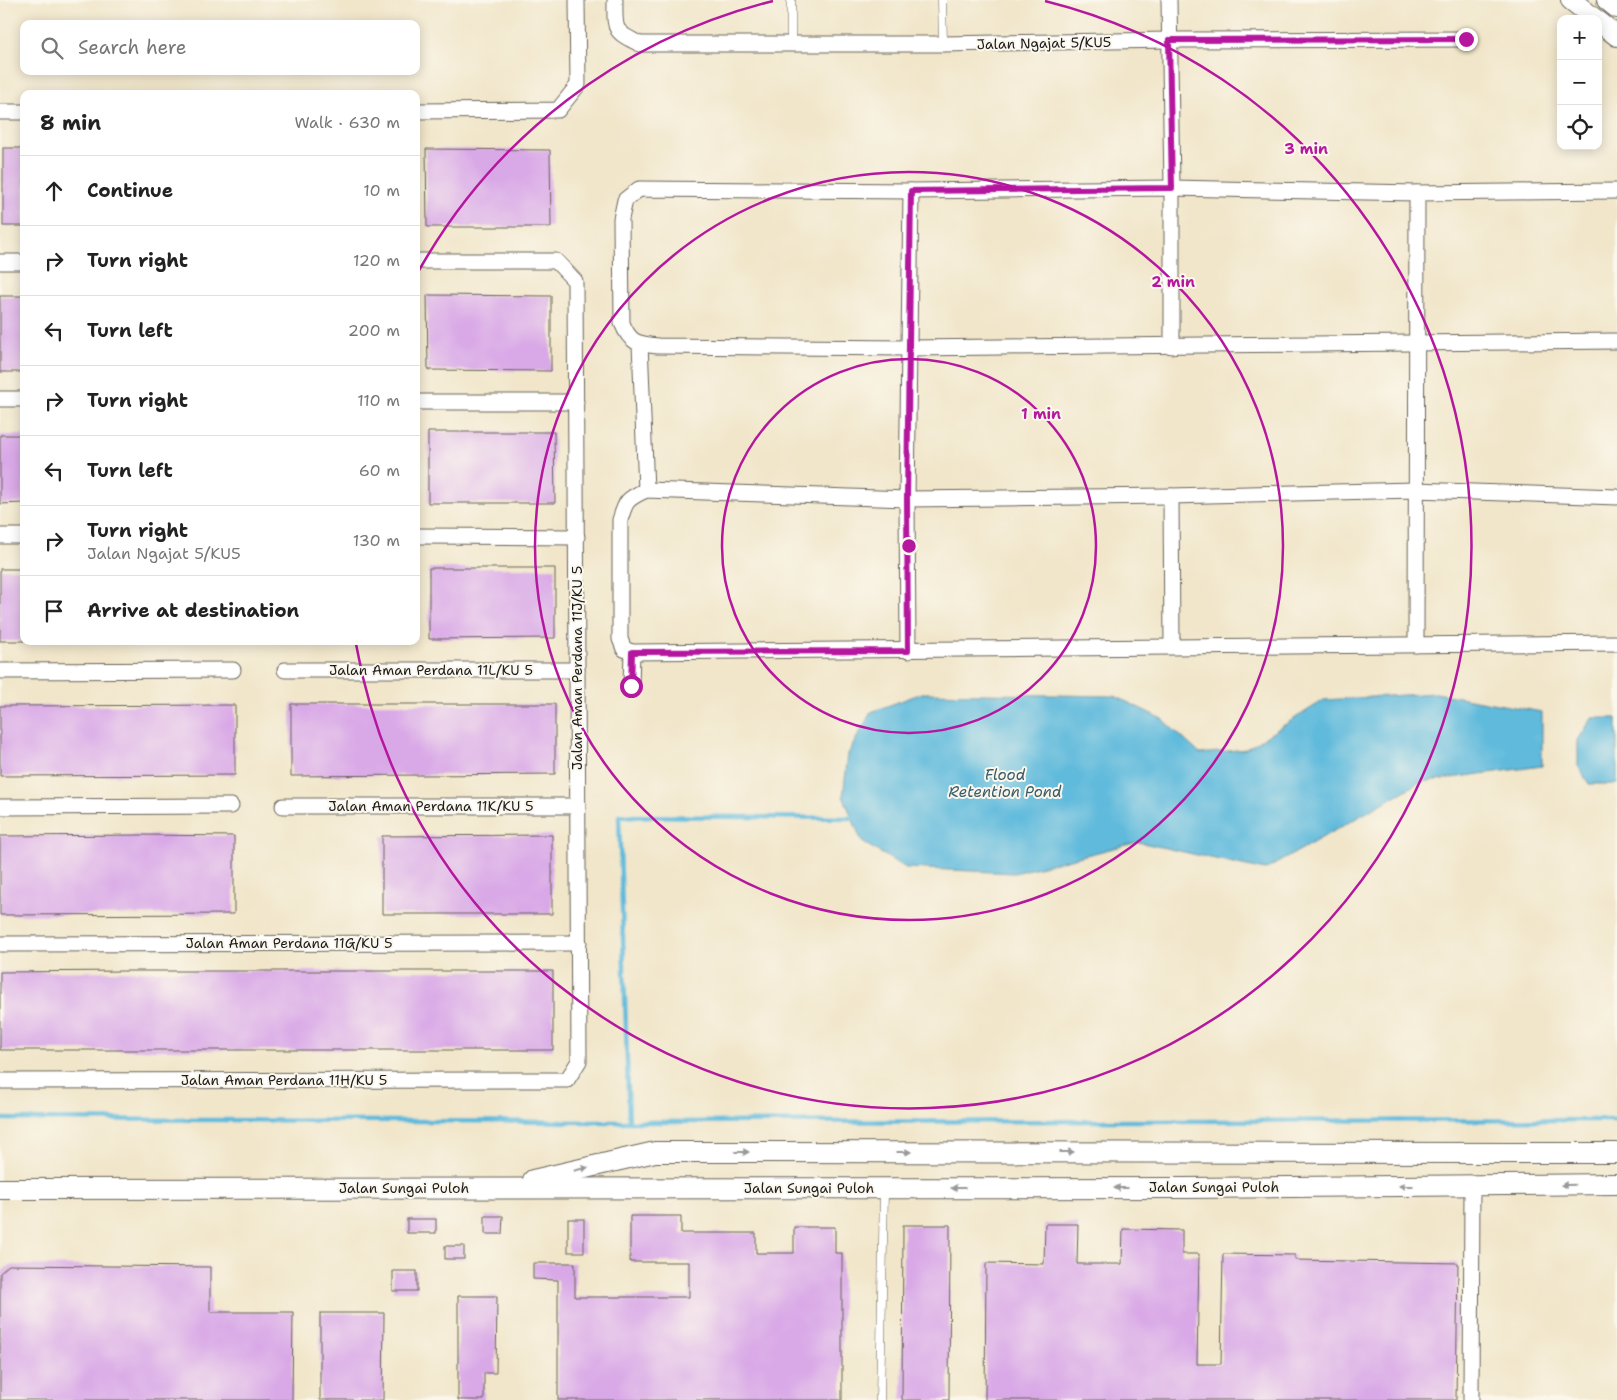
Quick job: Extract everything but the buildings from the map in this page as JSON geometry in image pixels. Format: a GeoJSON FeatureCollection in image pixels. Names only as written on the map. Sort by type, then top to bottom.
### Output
{"type":"FeatureCollection","features":[{"type":"Feature","properties":{"kind":"street"},"geometry":{"type":"LineString","coordinates":[[420,111],[558,110],[578,85],[577,0]]}},
{"type":"Feature","properties":{"kind":"street","name":"Jalan Ngajat 5/KU5"},"geometry":{"type":"LineString","coordinates":[[615,0],[615,25],[623,36],[640,44],[943,44],[1169,40],[1466,39]]}},
{"type":"Feature","properties":{"kind":"street"},"geometry":{"type":"LineString","coordinates":[[1169,0],[1172,346]]}},
{"type":"Feature","properties":{"kind":"street"},"geometry":{"type":"LineString","coordinates":[[1571,0],[1590,15]]}},
{"type":"Feature","properties":{"kind":"street"},"geometry":{"type":"LineString","coordinates":[[1607,0],[1617,8]]}},
{"type":"Feature","properties":{"kind":"street"},"geometry":{"type":"LineString","coordinates":[[1602,24],[1617,36]]}},
{"type":"Feature","properties":{"kind":"street"},"geometry":{"type":"LineString","coordinates":[[0,112],[20,112]]}},
{"type":"Feature","properties":{"kind":"street"},"geometry":{"type":"LineString","coordinates":[[1617,191],[1416,192],[1172,188],[911,191],[639,189],[625,200],[621,220],[622,323],[628,337],[640,344],[658,346],[909,348],[1617,340]]}},
{"type":"Feature","properties":{"kind":"street"},"geometry":{"type":"LineString","coordinates":[[908,651],[907,499],[911,191]]}},
{"type":"Feature","properties":{"kind":"street"},"geometry":{"type":"LineString","coordinates":[[1416,192],[1416,645]]}},
{"type":"Feature","properties":{"kind":"street","name":"Jalan Aman Perdana 11J/KU 5"},"geometry":{"type":"LineString","coordinates":[[420,262],[556,261],[576,281],[579,1061],[567,1080]]}},
{"type":"Feature","properties":{"kind":"street"},"geometry":{"type":"LineString","coordinates":[[0,262],[20,262]]}},
{"type":"Feature","properties":{"kind":"street"},"geometry":{"type":"LineString","coordinates":[[640,344],[646,490]]}},
{"type":"Feature","properties":{"kind":"street"},"geometry":{"type":"LineString","coordinates":[[0,399],[20,399]]}},
{"type":"Feature","properties":{"kind":"street"},"geometry":{"type":"LineString","coordinates":[[420,402],[576,402]]}},
{"type":"Feature","properties":{"kind":"street"},"geometry":{"type":"LineString","coordinates":[[1617,497],[1415,490],[1170,496],[907,499],[646,490],[625,503],[620,520],[620,639],[624,649],[632,652],[908,651],[1172,646],[1617,643]]}},
{"type":"Feature","properties":{"kind":"street"},"geometry":{"type":"LineString","coordinates":[[1170,496],[1172,646]]}},
{"type":"Feature","properties":{"kind":"street"},"geometry":{"type":"LineString","coordinates":[[0,536],[20,536]]}},
{"type":"Feature","properties":{"kind":"street"},"geometry":{"type":"LineString","coordinates":[[420,536],[576,537]]}},
{"type":"Feature","properties":{"kind":"street"},"geometry":{"type":"LineString","coordinates":[[631,686],[632,652]]}},
{"type":"Feature","properties":{"kind":"street"},"geometry":{"type":"LineString","coordinates":[[0,671],[233,670]]}},
{"type":"Feature","properties":{"kind":"street","name":"Jalan Aman Perdana 11L/KU 5"},"geometry":{"type":"LineString","coordinates":[[285,670],[577,670]]}},
{"type":"Feature","properties":{"kind":"street"},"geometry":{"type":"LineString","coordinates":[[0,807],[231,806]]}},
{"type":"Feature","properties":{"kind":"street","name":"Jalan Aman Perdana 11K/KU 5"},"geometry":{"type":"LineString","coordinates":[[283,806],[578,806]]}},
{"type":"Feature","properties":{"kind":"street","name":"Jalan Aman Perdana 11G/KU 5"},"geometry":{"type":"LineString","coordinates":[[0,944],[579,942]]}},
{"type":"Feature","properties":{"kind":"street","name":"Jalan Aman Perdana 11H/KU 5"},"geometry":{"type":"LineString","coordinates":[[0,1081],[567,1080]]}},
{"type":"Feature","properties":{"kind":"street"},"geometry":{"type":"LineString","coordinates":[[500,1188],[655,1152],[1617,1153]]}},
{"type":"Feature","properties":{"kind":"street","name":"Jalan Sungai Puloh"},"geometry":{"type":"LineString","coordinates":[[0,1188],[884,1188],[1617,1184]]}},
{"type":"Feature","properties":{"kind":"street"},"geometry":{"type":"LineString","coordinates":[[1471,1400],[1472,1186]]}},
{"type":"Feature","properties":{"kind":"lane"},"geometry":{"type":"LineString","coordinates":[[791,0],[791,44]]}},
{"type":"Feature","properties":{"kind":"lane"},"geometry":{"type":"LineString","coordinates":[[942,0],[943,44]]}},
{"type":"Feature","properties":{"kind":"lane"},"geometry":{"type":"LineString","coordinates":[[880,1400],[884,1188]]}},
{"type":"Feature","properties":{"kind":"water","name":"Flood Retention Pond"},"geometry":{"type":"Polygon","coordinates":[[[922,693],[1115,696],[1162,719],[1200,754],[1246,749],[1324,700],[1436,693],[1542,712],[1542,766],[1420,782],[1265,870],[1138,842],[1014,873],[906,868],[862,842],[843,796],[848,754],[871,712],[922,693]]]}},
{"type":"Feature","properties":{"kind":"water"},"geometry":{"type":"Polygon","coordinates":[[[1592,718],[1617,718],[1617,784],[1589,784],[1578,766],[1578,740],[1592,718]]]}},
{"type":"Feature","properties":{"kind":"waterway"},"geometry":{"type":"LineString","coordinates":[[629,1121],[619,816],[852,818]]}},
{"type":"Feature","properties":{"kind":"waterway"},"geometry":{"type":"LineString","coordinates":[[0,1119],[604,1122],[1617,1120]]}},
{"type":"Feature","properties":{"kind":"route"},"geometry":{"type":"LineString","coordinates":[[631,686],[632,652],[908,651],[907,499],[911,191],[1172,188],[1169,40],[1466,39]]}}]}
